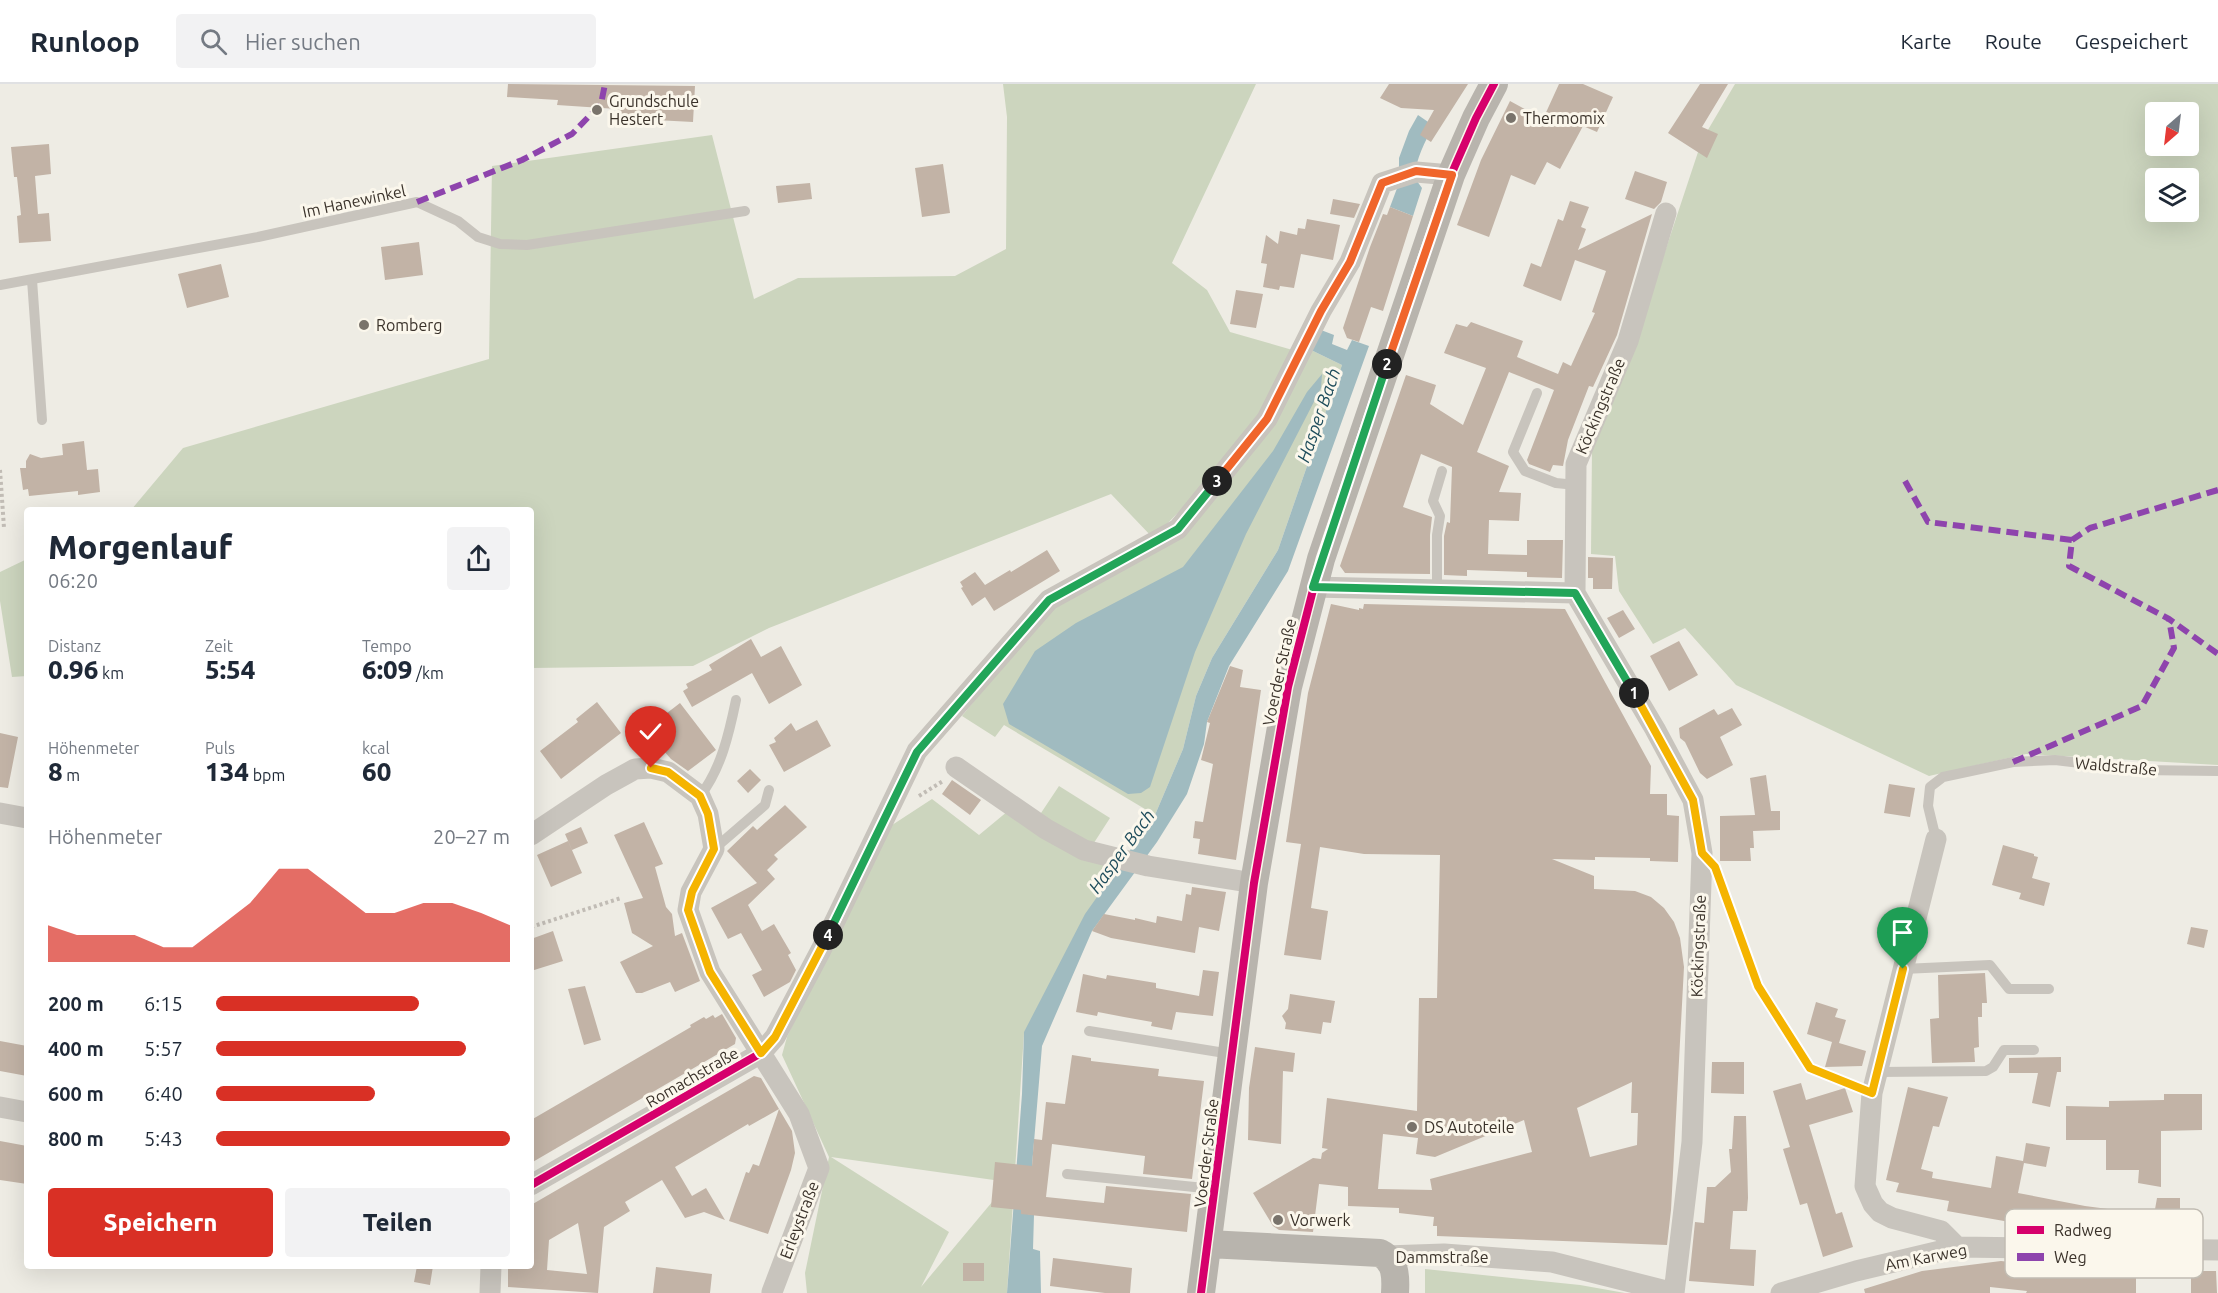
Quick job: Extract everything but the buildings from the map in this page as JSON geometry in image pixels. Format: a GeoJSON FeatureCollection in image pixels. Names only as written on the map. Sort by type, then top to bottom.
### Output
{"type":"FeatureCollection","features":[{"type":"Feature","properties":{"kind":"main road","name":"Voerder Straße"},"geometry":{"type":"LineString","coordinates":[[1201,1293],[1254,883],[1287,687],[1313,587],[1452,175],[1476,118],[1494,84]]}},
{"type":"Feature","properties":{"kind":"main road","name":"Dammstraße"},"geometry":{"type":"LineString","coordinates":[[1208,1244],[1257,1248],[1372,1251],[1386,1256]]}},
{"type":"Feature","properties":{"kind":"main road"},"geometry":{"type":"LineString","coordinates":[[1386,1256],[1395,1269],[1395,1293]]}},
{"type":"Feature","properties":{"kind":"street","name":"Romachstraße"},"geometry":{"type":"LineString","coordinates":[[534,1183],[761,1053],[775,1037],[821,950],[917,752],[1049,600],[1178,529],[1267,419],[1321,311],[1350,262],[1382,183],[1407,174],[1452,175]]}},
{"type":"Feature","properties":{"kind":"street","name":"Köckingstraße"},"geometry":{"type":"LineString","coordinates":[[1666,213],[1628,341],[1576,464],[1575,593],[1655,729],[1693,800],[1702,853],[1692,1142],[1674,1293]]}},
{"type":"Feature","properties":{"kind":"street"},"geometry":{"type":"LineString","coordinates":[[1313,587],[1575,593]]}},
{"type":"Feature","properties":{"kind":"street"},"geometry":{"type":"LineString","coordinates":[[956,767],[1046,829],[1084,850],[1148,866],[1254,883]]}},
{"type":"Feature","properties":{"kind":"street"},"geometry":{"type":"LineString","coordinates":[[534,834],[606,785],[635,769],[651,768],[668,772],[700,796],[708,814],[714,849]]}},
{"type":"Feature","properties":{"kind":"street"},"geometry":{"type":"LineString","coordinates":[[0,813],[24,817]]}},
{"type":"Feature","properties":{"kind":"street"},"geometry":{"type":"LineString","coordinates":[[1936,840],[1872,1093],[1864,1186],[1880,1212],[1892,1218],[1941,1231],[1957,1247]]}},
{"type":"Feature","properties":{"kind":"street","name":"Romachstraße"},"geometry":{"type":"LineString","coordinates":[[714,849],[692,892],[688,910],[710,972],[761,1053]]}},
{"type":"Feature","properties":{"kind":"street","name":"Erleystraße"},"geometry":{"type":"LineString","coordinates":[[761,1053],[799,1114],[819,1168],[772,1292]]}},
{"type":"Feature","properties":{"kind":"street"},"geometry":{"type":"LineString","coordinates":[[0,1107],[24,1111]]}},
{"type":"Feature","properties":{"kind":"street","name":"Am Karweg"},"geometry":{"type":"LineString","coordinates":[[1781,1293],[1856,1271],[1957,1247],[2005,1248]]}},
{"type":"Feature","properties":{"kind":"street","name":"Am Karweg"},"geometry":{"type":"LineString","coordinates":[[2203,1250],[2218,1250]]}},
{"type":"Feature","properties":{"kind":"street","name":"Dammstraße"},"geometry":{"type":"LineString","coordinates":[[1386,1256],[1444,1254],[1552,1262],[1674,1293]]}},
{"type":"Feature","properties":{"kind":"street"},"geometry":{"type":"LineString","coordinates":[[490,1293],[491,1269]]}},
{"type":"Feature","properties":{"kind":"lane","name":"Im Hanewinkel"},"geometry":{"type":"LineString","coordinates":[[0,285],[258,237],[417,202],[458,221],[478,237],[500,244],[527,244],[745,211]]}},
{"type":"Feature","properties":{"kind":"lane"},"geometry":{"type":"LineString","coordinates":[[32,280],[42,420]]}},
{"type":"Feature","properties":{"kind":"lane"},"geometry":{"type":"LineString","coordinates":[[1537,393],[1514,452],[1525,471],[1556,483],[1576,485]]}},
{"type":"Feature","properties":{"kind":"lane"},"geometry":{"type":"LineString","coordinates":[[1437,590],[1437,535],[1440,516],[1433,501],[1442,471]]}},
{"type":"Feature","properties":{"kind":"lane"},"geometry":{"type":"LineString","coordinates":[[700,796],[712,779],[736,700]]}},
{"type":"Feature","properties":{"kind":"lane","name":"Waldstraße"},"geometry":{"type":"LineString","coordinates":[[1936,840],[1928,806],[1930,787],[1942,777],[2013,762],[2055,760],[2139,770],[2218,771]]}},
{"type":"Feature","properties":{"kind":"lane","name":"Romachstraße"},"geometry":{"type":"LineString","coordinates":[[714,849],[765,805],[769,790]]}},
{"type":"Feature","properties":{"kind":"lane"},"geometry":{"type":"LineString","coordinates":[[1903,969],[1990,965],[2009,989],[2049,990]]}},
{"type":"Feature","properties":{"kind":"lane"},"geometry":{"type":"LineString","coordinates":[[1089,1031],[1233,1054]]}},
{"type":"Feature","properties":{"kind":"lane"},"geometry":{"type":"LineString","coordinates":[[1878,1072],[1986,1071],[1994,1067],[2004,1050],[2034,1050]]}},
{"type":"Feature","properties":{"kind":"lane"},"geometry":{"type":"LineString","coordinates":[[1067,1174],[1215,1190]]}},
{"type":"Feature","properties":{"kind":"path"},"geometry":{"type":"LineString","coordinates":[[0,470],[4,528]]}},
{"type":"Feature","properties":{"kind":"path"},"geometry":{"type":"LineString","coordinates":[[1720,885],[1758,986],[1810,1068],[1872,1093]]}},
{"type":"Feature","properties":{"kind":"path"},"geometry":{"type":"LineString","coordinates":[[534,926],[621,898]]}},
{"type":"Feature","properties":{"kind":"green space"},"geometry":{"type":"Polygon","coordinates":[[[1003,84],[1256,84],[1172,263],[1207,290],[1230,332],[1296,351],[1236,454],[1153,538],[1111,494],[769,628],[693,666],[534,668],[534,507],[134,507],[183,448],[489,359],[492,166],[712,135],[754,299],[798,278],[955,276],[1006,249],[1007,117],[1003,84]]]}},
{"type":"Feature","properties":{"kind":"green space"},"geometry":{"type":"Polygon","coordinates":[[[1735,84],[2218,84],[2218,765],[2026,754],[1929,776],[1736,685],[1685,628],[1653,644],[1619,591],[1615,556],[1591,554],[1592,448],[1635,342],[1702,140],[1735,84]]]}},
{"type":"Feature","properties":{"kind":"green space"},"geometry":{"type":"Polygon","coordinates":[[[1311,350],[1342,365],[1278,550],[1212,658],[1196,696],[1183,749],[1155,815],[1004,725],[995,737],[962,716],[1050,607],[1166,541],[1311,350]]]}},
{"type":"Feature","properties":{"kind":"green space"},"geometry":{"type":"Polygon","coordinates":[[[24,560],[24,676],[12,677],[0,601],[0,572],[24,560]]]}},
{"type":"Feature","properties":{"kind":"green space"},"geometry":{"type":"Polygon","coordinates":[[[1059,786],[1110,818],[1090,849],[1039,816],[1059,786]]]}},
{"type":"Feature","properties":{"kind":"green space"},"geometry":{"type":"Polygon","coordinates":[[[932,799],[979,835],[1008,811],[1122,862],[1024,1033],[1007,1293],[807,1293],[805,1273],[829,1157],[782,1055],[787,1037],[886,829],[932,799]],[[831,1157],[949,1232],[921,1287],[1008,1182],[831,1157]]]}},
{"type":"Feature","properties":{"kind":"green space"},"geometry":{"type":"Polygon","coordinates":[[[1425,1269],[1580,1285],[1625,1293],[1425,1293],[1425,1269]]]}},
{"type":"Feature","properties":{"kind":"water"},"geometry":{"type":"Polygon","coordinates":[[[1418,115],[1434,126],[1421,150],[1415,170],[1414,177],[1422,188],[1413,216],[1390,207],[1399,183],[1399,158],[1418,115]]]}},
{"type":"Feature","properties":{"kind":"water"},"geometry":{"type":"Polygon","coordinates":[[[1321,330],[1334,335],[1332,344],[1347,350],[1352,340],[1369,346],[1288,571],[1229,666],[1207,722],[1204,744],[1187,794],[1157,842],[1092,931],[1042,1046],[1032,1166],[1024,1166],[1021,1213],[1034,1215],[1033,1249],[1040,1251],[1041,1293],[1007,1293],[1022,1094],[1024,1032],[1085,914],[1155,815],[1183,749],[1196,696],[1212,658],[1278,550],[1342,365],[1311,350],[1321,330]]]}},
{"type":"Feature","properties":{"kind":"water"},"geometry":{"type":"Polygon","coordinates":[[[1322,374],[1321,388],[1246,534],[1195,652],[1150,787],[1141,793],[1128,794],[1009,724],[1003,704],[1035,651],[1076,623],[1183,567],[1273,451],[1307,392],[1322,374]]]}},
{"type":"Feature","properties":{"kind":"marked path"},"geometry":{"type":"LineString","coordinates":[[417,202],[522,160],[572,134],[601,104],[605,84]]}},
{"type":"Feature","properties":{"kind":"marked path"},"geometry":{"type":"LineString","coordinates":[[1905,481],[1928,522],[2072,540]]}},
{"type":"Feature","properties":{"kind":"marked path"},"geometry":{"type":"LineString","coordinates":[[2218,490],[2090,528],[2072,540],[2069,566],[2169,619],[2218,654]]}},
{"type":"Feature","properties":{"kind":"marked path"},"geometry":{"type":"LineString","coordinates":[[2013,762],[2142,706],[2174,648],[2169,619]]}},
{"type":"Feature","properties":{"kind":"cycle path"},"geometry":{"type":"LineString","coordinates":[[1201,1293],[1254,883],[1288,687],[1321,559],[1451,175],[1494,84]]}},
{"type":"Feature","properties":{"kind":"cycle path"},"geometry":{"type":"LineString","coordinates":[[534,1183],[761,1053],[775,1037],[821,950],[917,751],[1049,600],[1178,529],[1267,419],[1321,311],[1350,262],[1382,183],[1416,172],[1451,175]]}},
{"type":"Feature","properties":{"kind":"place","name":"Grundschule Hestert"},"geometry":{"type":"Point","coordinates":[597,110]}},
{"type":"Feature","properties":{"kind":"place","name":"Thermomix"},"geometry":{"type":"Point","coordinates":[1511,118]}},
{"type":"Feature","properties":{"kind":"place","name":"Romberg"},"geometry":{"type":"Point","coordinates":[364,325]}},
{"type":"Feature","properties":{"kind":"place","name":"DS Autoteile"},"geometry":{"type":"Point","coordinates":[1412,1127]}},
{"type":"Feature","properties":{"kind":"place","name":"Vorwerk"},"geometry":{"type":"Point","coordinates":[1278,1220]}},
{"type":"Feature","properties":{"kind":"route"},"geometry":{"type":"LineString","coordinates":[[651,768],[668,772],[700,796],[708,814],[714,849],[692,892],[688,910],[710,972],[761,1053],[775,1037],[821,950],[917,752],[1049,600],[1178,529],[1267,419],[1321,311],[1350,262],[1382,183],[1416,171],[1452,175],[1313,587],[1575,593],[1655,729],[1693,800],[1702,853],[1715,867],[1758,986],[1810,1068],[1872,1093],[1903,969]]}},
{"type":"Feature","properties":{"kind":"water label","name":"Hasper Bach"},"geometry":{"type":"Point","coordinates":[1318,415]}},
{"type":"Feature","properties":{"kind":"water label","name":"Hasper Bach"},"geometry":{"type":"Point","coordinates":[1121,851]}}]}
